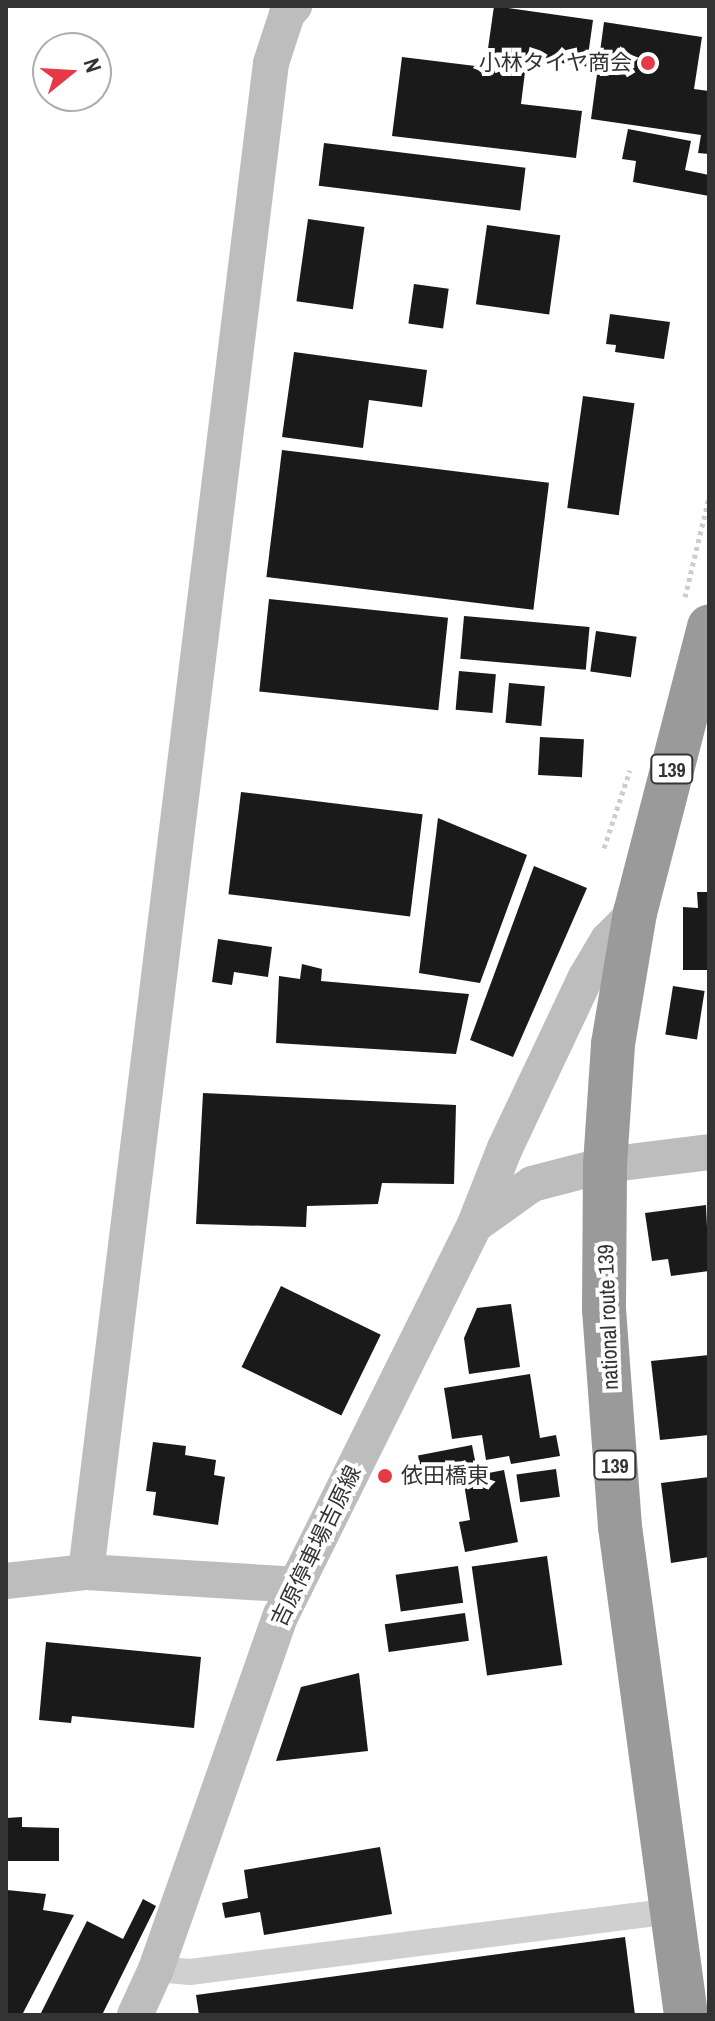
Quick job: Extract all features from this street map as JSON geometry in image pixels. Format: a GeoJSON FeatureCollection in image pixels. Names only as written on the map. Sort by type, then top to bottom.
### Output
{"type":"FeatureCollection","features":[{"type":"Feature","properties":{"kind":"highway","name":"national route 139"},"geometry":{"type":"LineString","coordinates":[[686,2015],[620,1527],[604,1309],[605,1165],[613,1044],[635,913],[709,626]]}},
{"type":"Feature","properties":{"kind":"street"},"geometry":{"type":"LineString","coordinates":[[86,1572],[271,63],[287,14],[294,6]]}},
{"type":"Feature","properties":{"kind":"street"},"geometry":{"type":"LineString","coordinates":[[475,1225],[505,1148],[586,977],[608,940],[635,913]]}},
{"type":"Feature","properties":{"kind":"street","name":"吉原停車場吉原線"},"geometry":{"type":"LineString","coordinates":[[135,2015],[156,1969],[270,1644],[296,1585],[475,1225],[532,1184],[605,1165],[709,1152]]}},
{"type":"Feature","properties":{"kind":"street"},"geometry":{"type":"LineString","coordinates":[[6,1581],[86,1572],[296,1585]]}},
{"type":"Feature","properties":{"kind":"street"},"geometry":{"type":"LineString","coordinates":[[156,1969],[190,1972],[673,1911]]}},
{"type":"Feature","properties":{"kind":"building"},"geometry":{"type":"Polygon","coordinates":[[[494,6],[593,20],[586,66],[487,53],[494,6]]]}},
{"type":"Feature","properties":{"kind":"building","name":"小林タイヤ商会"},"geometry":{"type":"Polygon","coordinates":[[[604,22],[702,37],[694,89],[709,91],[709,154],[698,153],[701,135],[591,119],[604,22]]]}},
{"type":"Feature","properties":{"kind":"building"},"geometry":{"type":"Polygon","coordinates":[[[402,57],[525,72],[521,104],[582,111],[576,158],[392,136],[402,57]]]}},
{"type":"Feature","properties":{"kind":"building"},"geometry":{"type":"Polygon","coordinates":[[[628,129],[691,141],[685,170],[709,175],[709,196],[633,182],[636,161],[622,159],[628,129]]]}},
{"type":"Feature","properties":{"kind":"building"},"geometry":{"type":"Polygon","coordinates":[[[324,143],[525,168],[520,210],[319,186],[324,143]]]}},
{"type":"Feature","properties":{"kind":"building"},"geometry":{"type":"Polygon","coordinates":[[[308,219],[364,227],[353,309],[296,301],[308,219]]]}},
{"type":"Feature","properties":{"kind":"building"},"geometry":{"type":"Polygon","coordinates":[[[487,225],[560,235],[549,315],[476,304],[487,225]]]}},
{"type":"Feature","properties":{"kind":"building"},"geometry":{"type":"Polygon","coordinates":[[[414,284],[449,289],[443,328],[408,324],[414,284]]]}},
{"type":"Feature","properties":{"kind":"building"},"geometry":{"type":"Polygon","coordinates":[[[610,314],[670,322],[664,359],[615,352],[616,345],[606,344],[610,314]]]}},
{"type":"Feature","properties":{"kind":"building"},"geometry":{"type":"Polygon","coordinates":[[[294,352],[427,370],[422,407],[369,400],[363,448],[282,437],[294,352]]]}},
{"type":"Feature","properties":{"kind":"building"},"geometry":{"type":"Polygon","coordinates":[[[583,396],[634,403],[619,515],[567,508],[583,396]]]}},
{"type":"Feature","properties":{"kind":"building"},"geometry":{"type":"Polygon","coordinates":[[[282,450],[549,483],[533,610],[266,577],[282,450]]]}},
{"type":"Feature","properties":{"kind":"building"},"geometry":{"type":"Polygon","coordinates":[[[269,599],[448,618],[438,710],[259,691],[269,599]]]}},
{"type":"Feature","properties":{"kind":"building"},"geometry":{"type":"Polygon","coordinates":[[[464,616],[590,627],[586,670],[460,659],[464,616]]]}},
{"type":"Feature","properties":{"kind":"building"},"geometry":{"type":"Polygon","coordinates":[[[596,631],[637,637],[631,677],[590,672],[596,631]]]}},
{"type":"Feature","properties":{"kind":"building"},"geometry":{"type":"Polygon","coordinates":[[[459,671],[496,674],[492,713],[456,710],[459,671]]]}},
{"type":"Feature","properties":{"kind":"building"},"geometry":{"type":"Polygon","coordinates":[[[509,683],[545,686],[541,726],[506,723],[509,683]]]}},
{"type":"Feature","properties":{"kind":"building"},"geometry":{"type":"Polygon","coordinates":[[[540,737],[584,739],[582,777],[538,775],[540,737]]]}},
{"type":"Feature","properties":{"kind":"building"},"geometry":{"type":"Polygon","coordinates":[[[241,792],[423,814],[410,917],[228,894],[241,792]]]}},
{"type":"Feature","properties":{"kind":"building"},"geometry":{"type":"Polygon","coordinates":[[[438,818],[527,855],[480,983],[419,973],[438,818]]]}},
{"type":"Feature","properties":{"kind":"building"},"geometry":{"type":"Polygon","coordinates":[[[534,866],[587,888],[513,1057],[470,1040],[534,866]]]}},
{"type":"Feature","properties":{"kind":"building"},"geometry":{"type":"Polygon","coordinates":[[[697,892],[709,892],[709,970],[683,970],[683,907],[698,908],[697,892]]]}},
{"type":"Feature","properties":{"kind":"building"},"geometry":{"type":"Polygon","coordinates":[[[218,939],[272,947],[268,977],[234,972],[232,985],[212,982],[218,939]]]}},
{"type":"Feature","properties":{"kind":"building"},"geometry":{"type":"Polygon","coordinates":[[[302,964],[322,969],[321,981],[469,994],[456,1054],[276,1043],[279,976],[300,979],[302,964]]]}},
{"type":"Feature","properties":{"kind":"building"},"geometry":{"type":"Polygon","coordinates":[[[673,986],[705,991],[697,1039],[665,1034],[673,986]]]}},
{"type":"Feature","properties":{"kind":"building"},"geometry":{"type":"Polygon","coordinates":[[[203,1093],[456,1105],[454,1184],[382,1183],[378,1204],[307,1206],[306,1227],[196,1224],[203,1093]]]}},
{"type":"Feature","properties":{"kind":"building"},"geometry":{"type":"Polygon","coordinates":[[[706,1205],[709,1271],[671,1276],[668,1259],[652,1261],[645,1213],[706,1205]]]}},
{"type":"Feature","properties":{"kind":"building"},"geometry":{"type":"Polygon","coordinates":[[[281,1286],[381,1335],[341,1416],[242,1367],[281,1286]]]}},
{"type":"Feature","properties":{"kind":"building"},"geometry":{"type":"Polygon","coordinates":[[[511,1304],[520,1367],[469,1374],[464,1338],[477,1308],[511,1304]]]}},
{"type":"Feature","properties":{"kind":"building"},"geometry":{"type":"Polygon","coordinates":[[[709,1355],[709,1435],[660,1440],[651,1361],[709,1355]]]}},
{"type":"Feature","properties":{"kind":"building"},"geometry":{"type":"Polygon","coordinates":[[[530,1374],[540,1438],[556,1435],[560,1456],[511,1464],[509,1456],[486,1460],[482,1435],[452,1439],[444,1388],[530,1374]]]}},
{"type":"Feature","properties":{"kind":"building"},"geometry":{"type":"Polygon","coordinates":[[[153,1442],[186,1446],[185,1455],[216,1460],[214,1475],[225,1477],[218,1525],[153,1515],[156,1492],[146,1491],[153,1442]]]}},
{"type":"Feature","properties":{"kind":"building"},"geometry":{"type":"Polygon","coordinates":[[[472,1445],[476,1466],[422,1476],[418,1455],[472,1445]]]}},
{"type":"Feature","properties":{"kind":"building"},"geometry":{"type":"Polygon","coordinates":[[[556,1469],[560,1497],[520,1502],[516,1475],[556,1469]]]}},
{"type":"Feature","properties":{"kind":"building"},"geometry":{"type":"Polygon","coordinates":[[[504,1470],[518,1542],[465,1552],[459,1522],[470,1520],[463,1478],[504,1470]]]}},
{"type":"Feature","properties":{"kind":"building"},"geometry":{"type":"Polygon","coordinates":[[[709,1477],[709,1557],[671,1563],[661,1483],[709,1477]]]}},
{"type":"Feature","properties":{"kind":"building"},"geometry":{"type":"Polygon","coordinates":[[[547,1556],[562,1665],[487,1676],[472,1567],[547,1556]]]}},
{"type":"Feature","properties":{"kind":"building"},"geometry":{"type":"Polygon","coordinates":[[[458,1566],[463,1603],[401,1611],[396,1575],[458,1566]]]}},
{"type":"Feature","properties":{"kind":"building"},"geometry":{"type":"Polygon","coordinates":[[[465,1613],[469,1641],[389,1652],[385,1624],[465,1613]]]}},
{"type":"Feature","properties":{"kind":"building"},"geometry":{"type":"Polygon","coordinates":[[[46,1642],[201,1657],[194,1728],[72,1716],[71,1723],[39,1720],[46,1642]]]}},
{"type":"Feature","properties":{"kind":"building"},"geometry":{"type":"Polygon","coordinates":[[[359,1673],[368,1751],[276,1761],[301,1687],[359,1673]]]}},
{"type":"Feature","properties":{"kind":"building"},"geometry":{"type":"Polygon","coordinates":[[[22,1817],[22,1827],[59,1828],[59,1861],[6,1861],[6,1818],[22,1817]]]}},
{"type":"Feature","properties":{"kind":"building"},"geometry":{"type":"Polygon","coordinates":[[[380,1847],[392,1914],[264,1935],[260,1912],[225,1918],[222,1903],[248,1898],[244,1870],[380,1847]]]}},
{"type":"Feature","properties":{"kind":"building"},"geometry":{"type":"Polygon","coordinates":[[[7,1890],[46,1894],[43,1910],[74,1915],[22,2015],[6,2015],[7,1890]]]}},
{"type":"Feature","properties":{"kind":"building"},"geometry":{"type":"Polygon","coordinates":[[[143,1899],[156,1906],[102,2015],[40,2015],[87,1921],[123,1939],[143,1899]]]}},
{"type":"Feature","properties":{"kind":"building"},"geometry":{"type":"Polygon","coordinates":[[[625,1937],[635,2015],[199,2015],[196,1995],[625,1937]]]}},
{"type":"Feature","properties":{"kind":"place","name":"小林タイヤ商会"},"geometry":{"type":"Point","coordinates":[648,63]}},
{"type":"Feature","properties":{"kind":"place","name":"依田橋東"},"geometry":{"type":"Point","coordinates":[385,1476]}}]}
